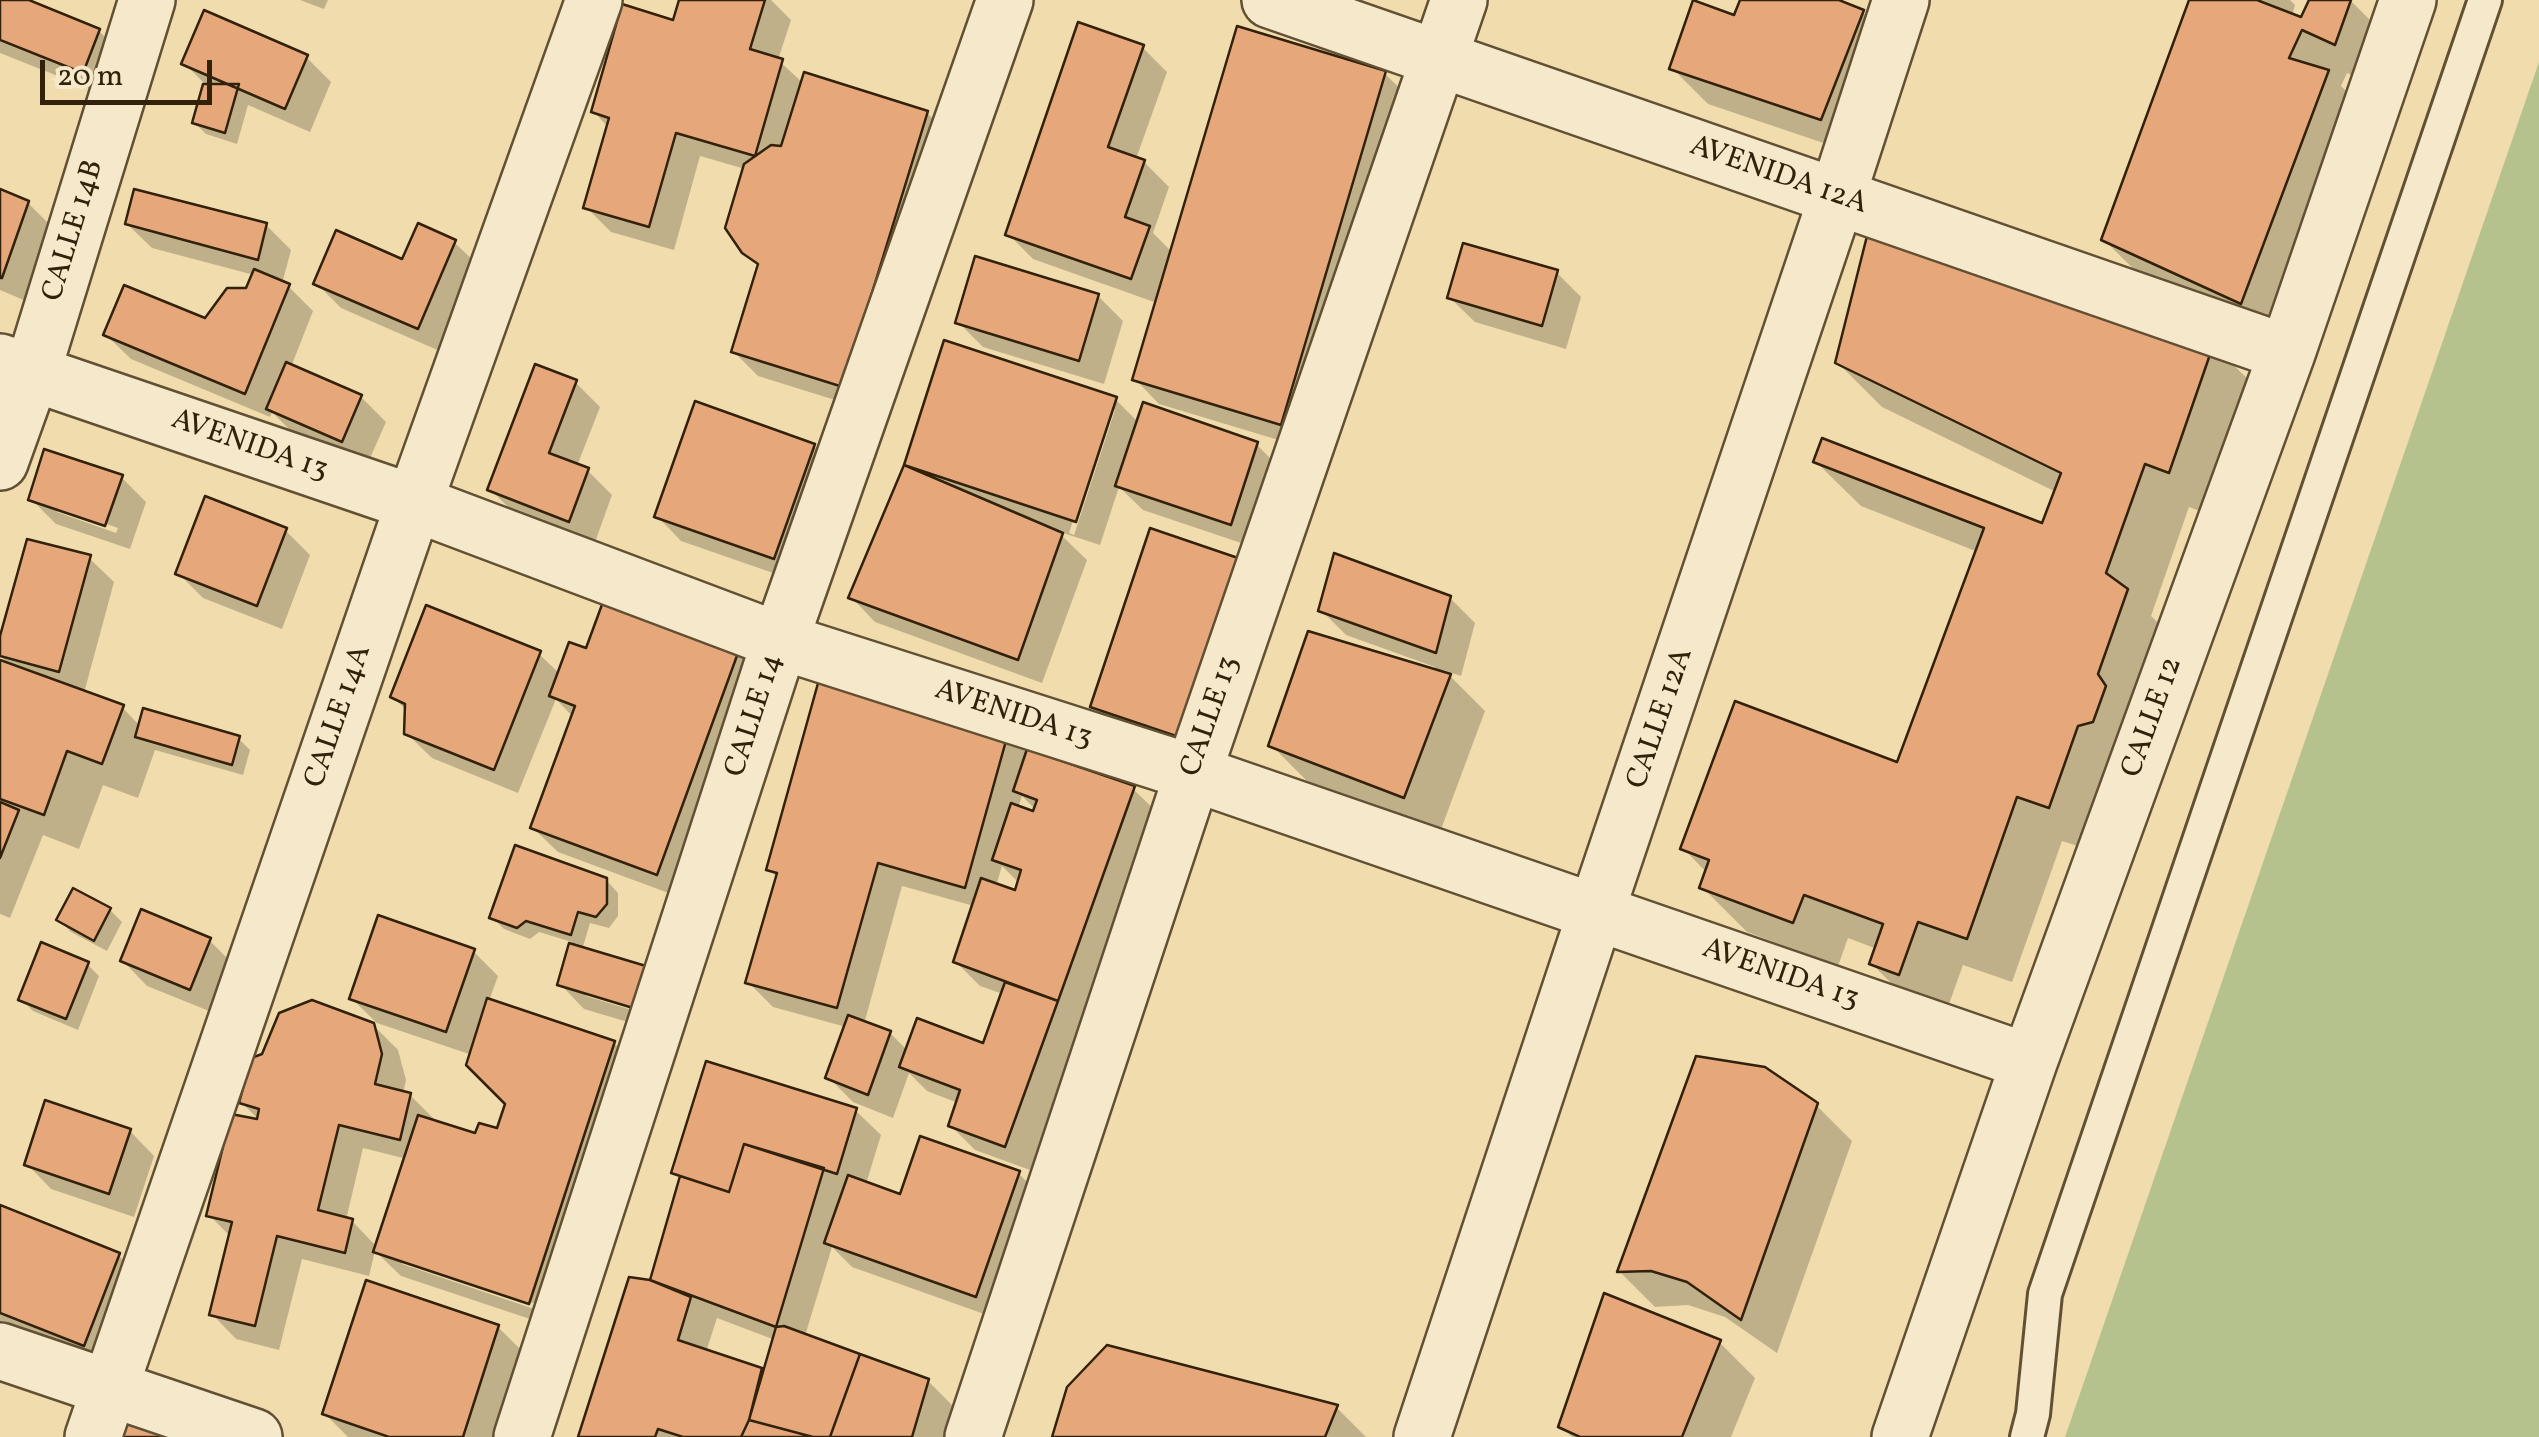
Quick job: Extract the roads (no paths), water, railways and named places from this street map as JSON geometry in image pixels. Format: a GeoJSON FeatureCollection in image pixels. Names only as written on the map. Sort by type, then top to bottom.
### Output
{"type":"FeatureCollection","features":[{"type":"Feature","properties":{"kind":"street","name":"CALLE 14B"},"geometry":{"type":"LineString","coordinates":[[0,462],[16,367],[147,0]]}},
{"type":"Feature","properties":{"kind":"street","name":"CALLE 14A"},"geometry":{"type":"LineString","coordinates":[[101,1413],[414,503],[594,0]]}},
{"type":"Feature","properties":{"kind":"street","name":"CALLE 14"},"geometry":{"type":"LineString","coordinates":[[522,1437],[780,641],[1006,0]]}},
{"type":"Feature","properties":{"kind":"street","name":"AVENIDA 12A"},"geometry":{"type":"LineString","coordinates":[[1270,0],[2286,353]]}},
{"type":"Feature","properties":{"kind":"street","name":"CALLE 13"},"geometry":{"type":"LineString","coordinates":[[973,1437],[1192,773],[1459,0]]}},
{"type":"Feature","properties":{"kind":"street","name":"CALLE 12A"},"geometry":{"type":"LineString","coordinates":[[1422,1437],[1902,0]]}},
{"type":"Feature","properties":{"kind":"street","name":"CALLE 12"},"geometry":{"type":"LineString","coordinates":[[1900,1437],[2029,1062],[2286,353],[2408,0]]}},
{"type":"Feature","properties":{"kind":"street","name":"AVENIDA 13"},"geometry":{"type":"LineString","coordinates":[[16,367],[414,503],[780,641],[1192,773],[2029,1062]]}},
{"type":"Feature","properties":{"kind":"street"},"geometry":{"type":"LineString","coordinates":[[0,1352],[101,1413],[254,1437]]}},
{"type":"Feature","properties":{"kind":"lane"},"geometry":{"type":"LineString","coordinates":[[2028,1437],[2045,1294],[2484,0]]}}]}
